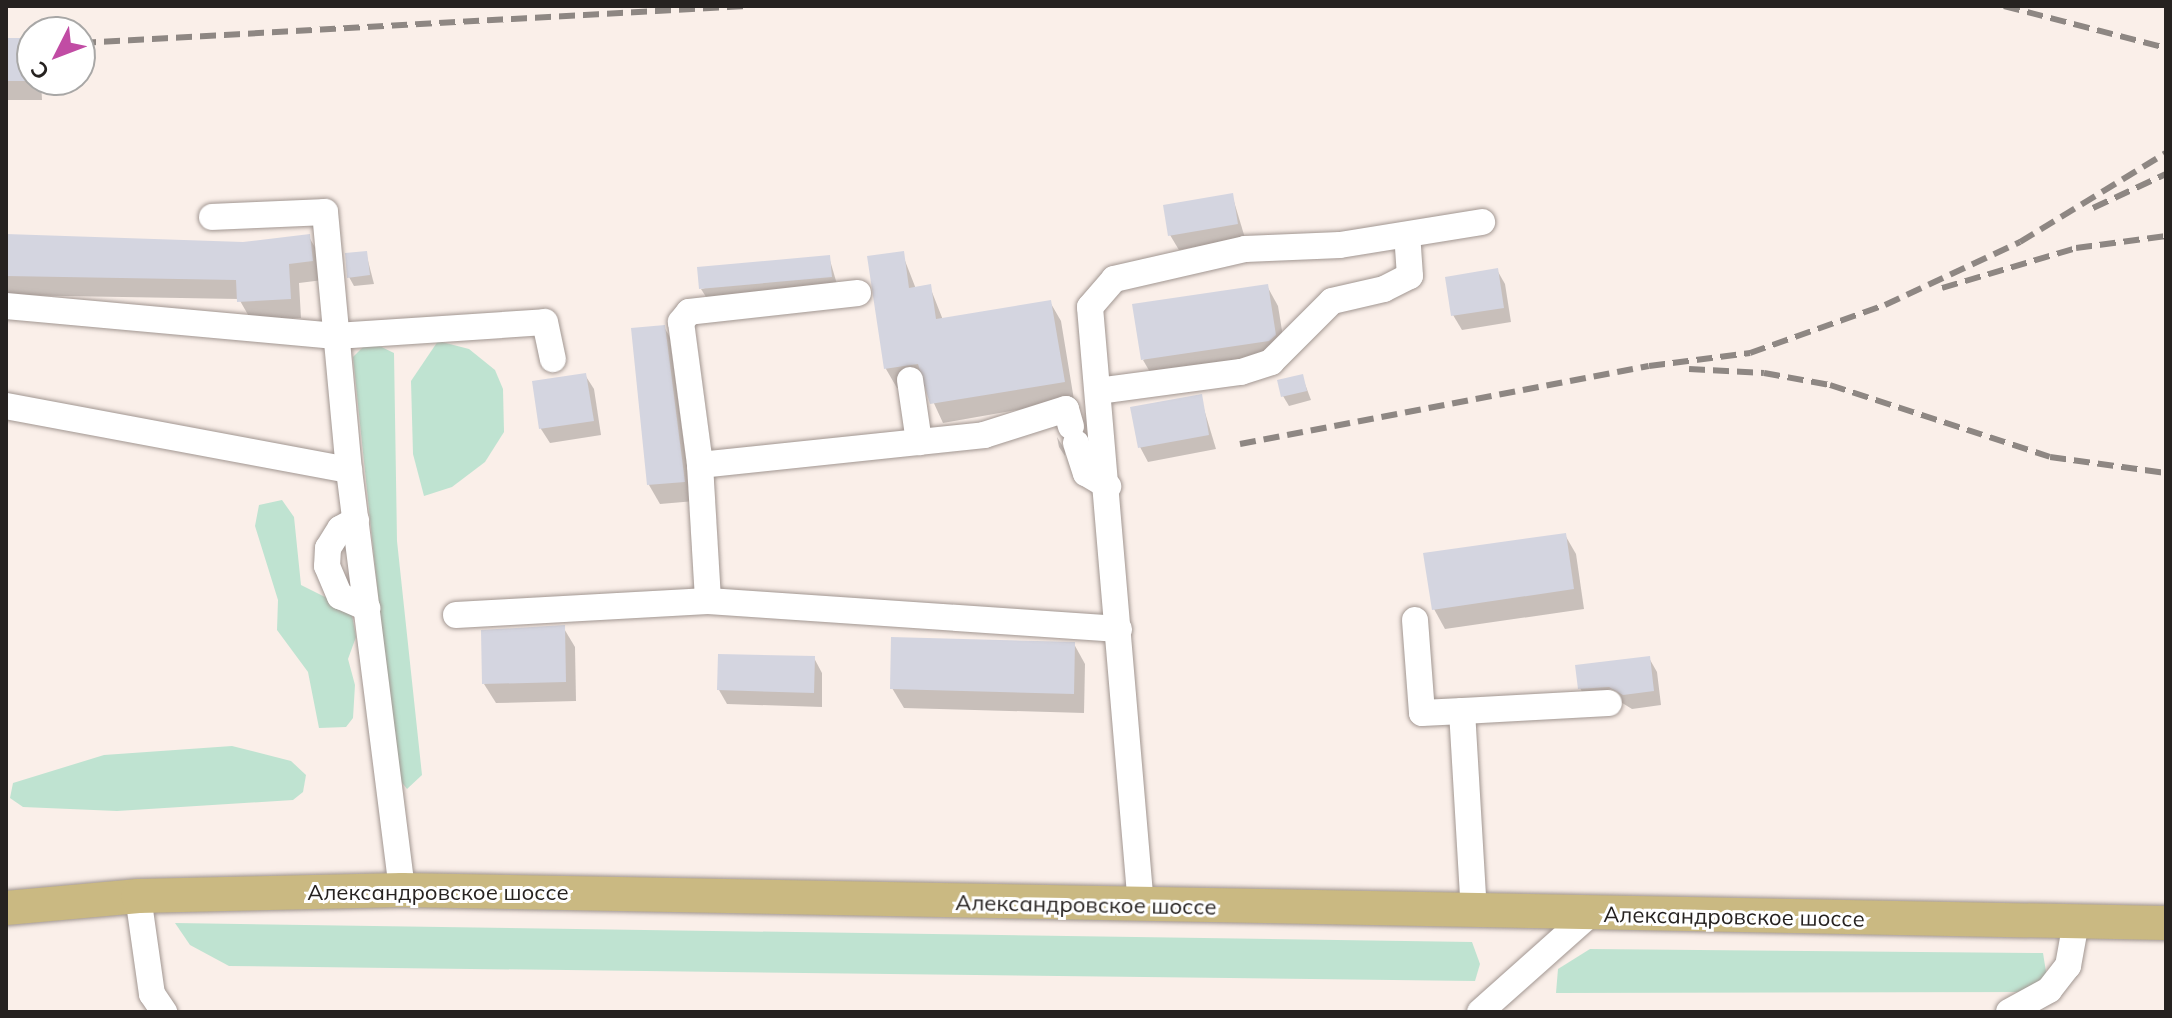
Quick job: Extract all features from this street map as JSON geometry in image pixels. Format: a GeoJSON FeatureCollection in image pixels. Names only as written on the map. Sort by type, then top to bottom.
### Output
{"type":"FeatureCollection","features":[{"type":"Feature","properties":{"kind":"main road","name":"Александровское шоссе"},"geometry":{"type":"LineString","coordinates":[[6,908],[138,896],[402,890],[2162,925]]}},
{"type":"Feature","properties":{"kind":"lane"},"geometry":{"type":"LineString","coordinates":[[212,217],[325,212],[349,470],[402,890]]}},
{"type":"Feature","properties":{"kind":"lane"},"geometry":{"type":"LineString","coordinates":[[1141,906],[1108,486],[1090,307],[1114,279],[1245,249],[1407,237],[1482,222]]}},
{"type":"Feature","properties":{"kind":"lane"},"geometry":{"type":"LineString","coordinates":[[1098,391],[1241,372],[1271,362],[1332,301],[1384,289],[1410,276],[1407,237]]}},
{"type":"Feature","properties":{"kind":"lane"},"geometry":{"type":"LineString","coordinates":[[708,601],[700,465],[681,322],[689,312],[858,293]]}},
{"type":"Feature","properties":{"kind":"lane"},"geometry":{"type":"LineString","coordinates":[[6,306],[336,336],[545,322],[553,359]]}},
{"type":"Feature","properties":{"kind":"lane"},"geometry":{"type":"LineString","coordinates":[[910,380],[919,442]]}},
{"type":"Feature","properties":{"kind":"lane"},"geometry":{"type":"LineString","coordinates":[[6,406],[349,470]]}},
{"type":"Feature","properties":{"kind":"lane"},"geometry":{"type":"LineString","coordinates":[[700,465],[984,435],[1066,409],[1086,473],[1108,486]]}},
{"type":"Feature","properties":{"kind":"lane"},"geometry":{"type":"LineString","coordinates":[[456,615],[708,601],[1119,629]]}},
{"type":"Feature","properties":{"kind":"lane"},"geometry":{"type":"LineString","coordinates":[[1415,620],[1422,713],[1609,703]]}},
{"type":"Feature","properties":{"kind":"lane"},"geometry":{"type":"LineString","coordinates":[[1462,711],[1474,913]]}},
{"type":"Feature","properties":{"kind":"lane"},"geometry":{"type":"LineString","coordinates":[[138,896],[152,994],[164,1012]]}},
{"type":"Feature","properties":{"kind":"lane"},"geometry":{"type":"LineString","coordinates":[[1480,1012],[1589,915]]}},
{"type":"Feature","properties":{"kind":"lane"},"geometry":{"type":"LineString","coordinates":[[2009,1012],[2049,990],[2068,966],[2076,922]]}},
{"type":"Feature","properties":{"kind":"green space"},"geometry":{"type":"Polygon","coordinates":[[[369,341],[394,353],[397,541],[422,775],[407,789],[397,776],[353,357],[369,341]]]}},
{"type":"Feature","properties":{"kind":"green space"},"geometry":{"type":"Polygon","coordinates":[[[438,341],[469,349],[495,370],[503,389],[504,432],[485,462],[452,487],[424,496],[413,454],[411,381],[438,341]]]}},
{"type":"Feature","properties":{"kind":"green space"},"geometry":{"type":"Polygon","coordinates":[[[282,500],[294,517],[301,585],[351,610],[356,637],[348,659],[355,685],[353,718],[346,727],[319,728],[308,672],[277,630],[278,600],[255,526],[259,505],[282,500]]]}},
{"type":"Feature","properties":{"kind":"green space"},"geometry":{"type":"Polygon","coordinates":[[[232,746],[291,761],[306,775],[303,792],[293,800],[117,811],[23,807],[10,798],[13,783],[104,755],[232,746]]]}},
{"type":"Feature","properties":{"kind":"green space"},"geometry":{"type":"Polygon","coordinates":[[[175,923],[1472,942],[1480,964],[1475,981],[229,966],[190,945],[175,923]]]}},
{"type":"Feature","properties":{"kind":"green space"},"geometry":{"type":"Polygon","coordinates":[[[1590,949],[2043,953],[2047,978],[2036,992],[1556,993],[1558,969],[1590,949]]]}},
{"type":"Feature","properties":{"kind":"building"},"geometry":{"type":"Polygon","coordinates":[[[6,38],[16,38],[16,81],[6,81],[6,38]]]}},
{"type":"Feature","properties":{"kind":"building"},"geometry":{"type":"Polygon","coordinates":[[[1233,193],[1238,224],[1168,236],[1163,205],[1233,193]]]}},
{"type":"Feature","properties":{"kind":"building"},"geometry":{"type":"Polygon","coordinates":[[[6,234],[243,242],[310,234],[313,261],[289,264],[291,299],[237,302],[236,280],[6,276],[6,234]]]}},
{"type":"Feature","properties":{"kind":"building"},"geometry":{"type":"Polygon","coordinates":[[[367,251],[370,275],[347,278],[345,253],[367,251]]]}},
{"type":"Feature","properties":{"kind":"building"},"geometry":{"type":"Polygon","coordinates":[[[904,251],[909,288],[931,284],[936,319],[1051,300],[1065,382],[930,404],[918,364],[884,369],[867,256],[904,251]]]}},
{"type":"Feature","properties":{"kind":"building"},"geometry":{"type":"Polygon","coordinates":[[[830,255],[832,277],[699,289],[697,267],[830,255]]]}},
{"type":"Feature","properties":{"kind":"building"},"geometry":{"type":"Polygon","coordinates":[[[1498,268],[1504,308],[1451,316],[1445,277],[1498,268]]]}},
{"type":"Feature","properties":{"kind":"building"},"geometry":{"type":"Polygon","coordinates":[[[1268,284],[1276,335],[1269,341],[1141,360],[1132,304],[1268,284]]]}},
{"type":"Feature","properties":{"kind":"building"},"geometry":{"type":"Polygon","coordinates":[[[665,325],[685,482],[647,485],[631,328],[665,325]]]}},
{"type":"Feature","properties":{"kind":"building"},"geometry":{"type":"Polygon","coordinates":[[[586,373],[594,421],[539,429],[532,381],[586,373]]]}},
{"type":"Feature","properties":{"kind":"building"},"geometry":{"type":"Polygon","coordinates":[[[1303,374],[1307,391],[1281,397],[1277,380],[1303,374]]]}},
{"type":"Feature","properties":{"kind":"building"},"geometry":{"type":"Polygon","coordinates":[[[1202,394],[1209,435],[1138,448],[1130,407],[1202,394]]]}},
{"type":"Feature","properties":{"kind":"building"},"geometry":{"type":"Polygon","coordinates":[[[1566,533],[1574,589],[1432,610],[1423,553],[1566,533]]]}},
{"type":"Feature","properties":{"kind":"building"},"geometry":{"type":"Polygon","coordinates":[[[565,625],[566,682],[482,684],[481,630],[565,625]]]}},
{"type":"Feature","properties":{"kind":"building"},"geometry":{"type":"Polygon","coordinates":[[[891,637],[1075,642],[1074,694],[890,689],[891,637]]]}},
{"type":"Feature","properties":{"kind":"building"},"geometry":{"type":"Polygon","coordinates":[[[718,654],[815,656],[814,693],[717,690],[718,654]]]}},
{"type":"Feature","properties":{"kind":"building"},"geometry":{"type":"Polygon","coordinates":[[[1650,656],[1654,691],[1623,695],[1609,687],[1578,689],[1575,665],[1650,656]]]}},
{"type":"Feature","properties":{"kind":"railway"},"geometry":{"type":"LineString","coordinates":[[96,42],[746,6]]}},
{"type":"Feature","properties":{"kind":"railway"},"geometry":{"type":"LineString","coordinates":[[2004,6],[2166,48]]}},
{"type":"Feature","properties":{"kind":"railway"},"geometry":{"type":"LineString","coordinates":[[1240,444],[1649,366],[1750,353],[1885,305],[2020,242],[2166,153]]}},
{"type":"Feature","properties":{"kind":"railway"},"geometry":{"type":"LineString","coordinates":[[2093,208],[2166,174]]}},
{"type":"Feature","properties":{"kind":"railway"},"geometry":{"type":"LineString","coordinates":[[1942,288],[2076,248],[2166,236]]}},
{"type":"Feature","properties":{"kind":"railway"},"geometry":{"type":"LineString","coordinates":[[1689,369],[1764,373],[1830,385],[2050,457],[2166,473]]}}]}
